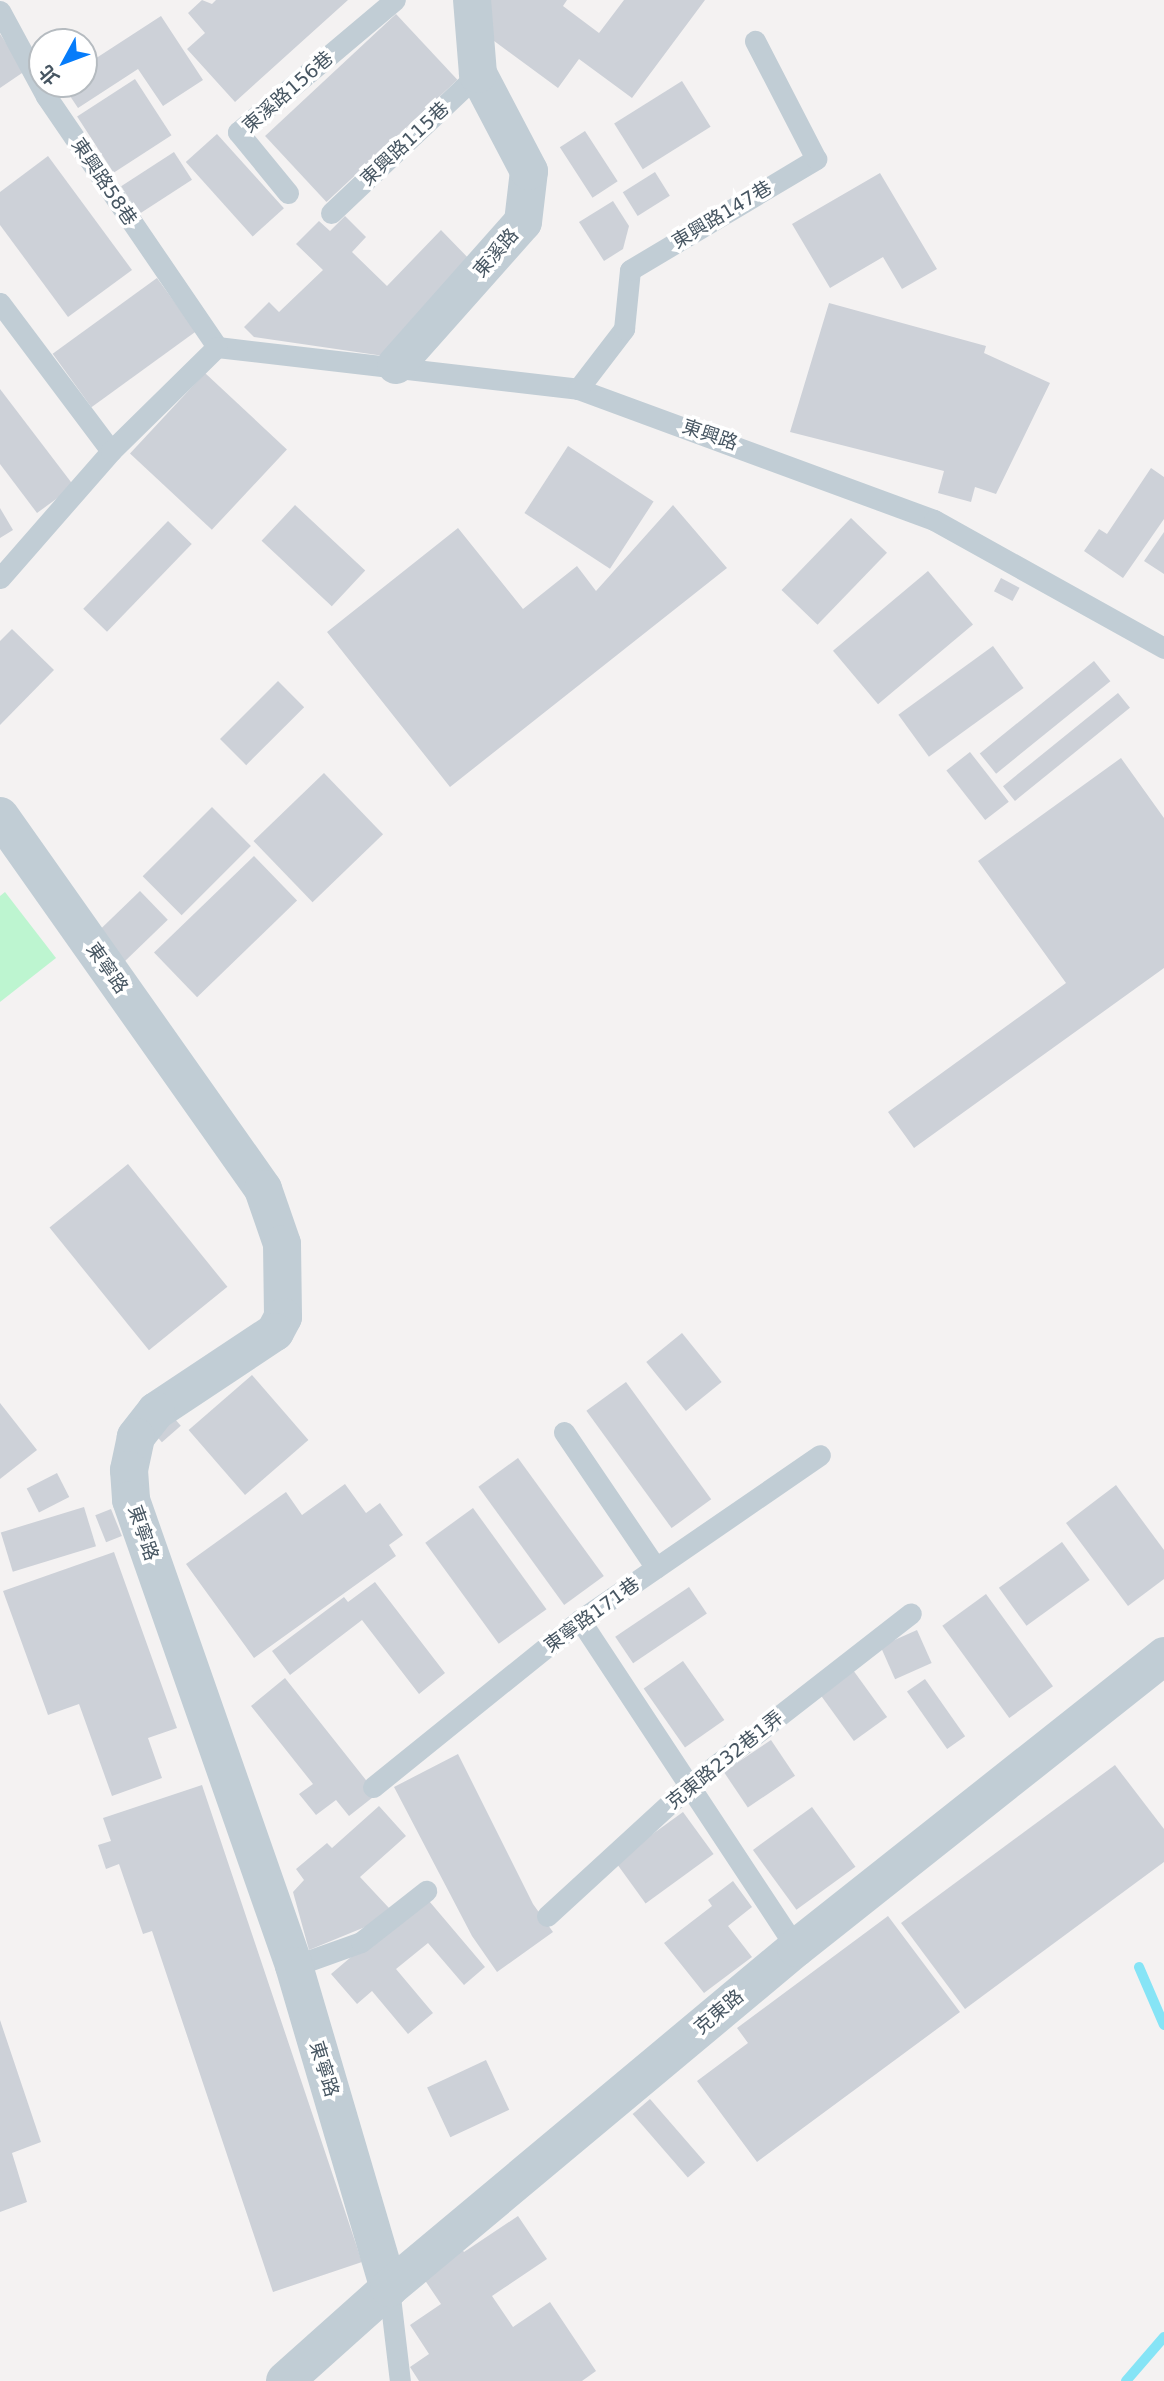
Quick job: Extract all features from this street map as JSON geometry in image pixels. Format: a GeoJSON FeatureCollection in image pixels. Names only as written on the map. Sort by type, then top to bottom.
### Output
{"type":"FeatureCollection","features":[{"type":"Feature","properties":{"kind":"street","name":"東溪路"},"geometry":{"type":"LineString","coordinates":[[396,365],[523,222],[529,171],[478,74],[472,0]]}},
{"type":"Feature","properties":{"kind":"street","name":"東寧路"},"geometry":{"type":"LineString","coordinates":[[0,817],[262,1189],[282,1244],[283,1317],[275,1332],[156,1411],[136,1437],[129,1470],[131,1500],[294,1966],[389,2288]]}},
{"type":"Feature","properties":{"kind":"street","name":"克東路"},"geometry":{"type":"LineString","coordinates":[[285,2381],[389,2288],[796,1948],[1164,1656]]}},
{"type":"Feature","properties":{"kind":"lane","name":"東溪路156巷"},"geometry":{"type":"LineString","coordinates":[[288,193],[238,132],[396,0]]}},
{"type":"Feature","properties":{"kind":"lane","name":"東興路58巷"},"geometry":{"type":"LineString","coordinates":[[0,11],[46,96],[217,347]]}},
{"type":"Feature","properties":{"kind":"lane","name":"東興路147巷"},"geometry":{"type":"LineString","coordinates":[[578,389],[624,329],[630,270],[816,159],[755,41]]}},
{"type":"Feature","properties":{"kind":"lane","name":"東興路115巷"},"geometry":{"type":"LineString","coordinates":[[331,213],[478,74]]}},
{"type":"Feature","properties":{"kind":"lane"},"geometry":{"type":"LineString","coordinates":[[0,303],[111,451]]}},
{"type":"Feature","properties":{"kind":"lane","name":"東興路"},"geometry":{"type":"LineString","coordinates":[[217,347],[396,365],[578,389],[934,520],[1164,648]]}},
{"type":"Feature","properties":{"kind":"lane"},"geometry":{"type":"LineString","coordinates":[[0,578],[111,451],[217,347]]}},
{"type":"Feature","properties":{"kind":"lane"},"geometry":{"type":"LineString","coordinates":[[564,1432],[656,1568]]}},
{"type":"Feature","properties":{"kind":"lane","name":"東寧路171巷"},"geometry":{"type":"LineString","coordinates":[[373,1787],[580,1620],[820,1455]]}},
{"type":"Feature","properties":{"kind":"lane","name":"克東路232巷1弄"},"geometry":{"type":"LineString","coordinates":[[547,1916],[689,1786],[911,1613]]}},
{"type":"Feature","properties":{"kind":"lane"},"geometry":{"type":"LineString","coordinates":[[580,1620],[796,1948]]}},
{"type":"Feature","properties":{"kind":"lane"},"geometry":{"type":"LineString","coordinates":[[294,1966],[361,1942],[426,1892]]}},
{"type":"Feature","properties":{"kind":"lane"},"geometry":{"type":"LineString","coordinates":[[389,2288],[400,2381]]}},
{"type":"Feature","properties":{"kind":"green space"},"geometry":{"type":"Polygon","coordinates":[[[5,892],[56,958],[0,1002],[0,896],[5,892]]]}},
{"type":"Feature","properties":{"kind":"building"},"geometry":{"type":"Polygon","coordinates":[[[202,0],[212,4],[216,0],[348,0],[235,102],[187,49],[205,33],[188,13],[202,0]]]}},
{"type":"Feature","properties":{"kind":"building"},"geometry":{"type":"Polygon","coordinates":[[[489,0],[567,0],[563,6],[599,33],[624,0],[705,0],[632,98],[579,59],[558,88],[486,35],[489,0]]]}},
{"type":"Feature","properties":{"kind":"building"},"geometry":{"type":"Polygon","coordinates":[[[396,14],[457,80],[326,202],[265,136],[396,14]]]}},
{"type":"Feature","properties":{"kind":"building"},"geometry":{"type":"Polygon","coordinates":[[[161,16],[203,80],[163,106],[138,69],[98,95],[98,57],[161,16]]]}},
{"type":"Feature","properties":{"kind":"building"},"geometry":{"type":"Polygon","coordinates":[[[0,34],[25,71],[0,88],[0,34]]]}},
{"type":"Feature","properties":{"kind":"building"},"geometry":{"type":"Polygon","coordinates":[[[135,79],[171,135],[114,173],[77,117],[135,79]]]}},
{"type":"Feature","properties":{"kind":"building"},"geometry":{"type":"Polygon","coordinates":[[[682,81],[711,127],[643,169],[614,123],[682,81]]]}},
{"type":"Feature","properties":{"kind":"building"},"geometry":{"type":"Polygon","coordinates":[[[71,98],[93,98],[78,108],[71,98]]]}},
{"type":"Feature","properties":{"kind":"building"},"geometry":{"type":"Polygon","coordinates":[[[585,131],[618,181],[593,198],[560,147],[585,131]]]}},
{"type":"Feature","properties":{"kind":"building"},"geometry":{"type":"Polygon","coordinates":[[[217,134],[284,208],[253,236],[186,162],[217,134]]]}},
{"type":"Feature","properties":{"kind":"building"},"geometry":{"type":"Polygon","coordinates":[[[174,152],[192,180],[139,214],[121,186],[174,152]]]}},
{"type":"Feature","properties":{"kind":"building"},"geometry":{"type":"Polygon","coordinates":[[[48,156],[132,270],[68,317],[0,225],[0,192],[48,156]]]}},
{"type":"Feature","properties":{"kind":"building"},"geometry":{"type":"Polygon","coordinates":[[[655,172],[670,196],[638,216],[623,192],[655,172]]]}},
{"type":"Feature","properties":{"kind":"building"},"geometry":{"type":"Polygon","coordinates":[[[880,173],[937,269],[902,289],[883,257],[830,288],[792,224],[880,173]]]}},
{"type":"Feature","properties":{"kind":"building"},"geometry":{"type":"Polygon","coordinates":[[[613,201],[629,226],[623,249],[604,261],[579,222],[613,201]]]}},
{"type":"Feature","properties":{"kind":"building"},"geometry":{"type":"Polygon","coordinates":[[[345,216],[366,237],[352,252],[387,286],[441,230],[474,264],[384,356],[254,337],[244,327],[269,302],[279,312],[323,270],[296,244],[319,221],[330,231],[345,216]]]}},
{"type":"Feature","properties":{"kind":"building"},"geometry":{"type":"Polygon","coordinates":[[[157,278],[196,331],[91,407],[53,354],[157,278]]]}},
{"type":"Feature","properties":{"kind":"building"},"geometry":{"type":"Polygon","coordinates":[[[829,303],[986,346],[984,353],[1050,383],[996,494],[975,487],[971,502],[938,493],[944,471],[790,432],[829,303]]]}},
{"type":"Feature","properties":{"kind":"building"},"geometry":{"type":"Polygon","coordinates":[[[205,373],[287,449],[212,530],[130,453],[205,373]]]}},
{"type":"Feature","properties":{"kind":"building"},"geometry":{"type":"Polygon","coordinates":[[[0,389],[74,486],[37,513],[0,464],[0,389]]]}},
{"type":"Feature","properties":{"kind":"building"},"geometry":{"type":"Polygon","coordinates":[[[568,446],[654,502],[610,569],[524,513],[568,446]]]}},
{"type":"Feature","properties":{"kind":"building"},"geometry":{"type":"Polygon","coordinates":[[[1151,468],[1164,477],[1164,519],[1123,578],[1084,551],[1099,529],[1107,534],[1151,468]]]}},
{"type":"Feature","properties":{"kind":"building"},"geometry":{"type":"Polygon","coordinates":[[[295,505],[365,570],[332,606],[262,541],[295,505]]]}},
{"type":"Feature","properties":{"kind":"building"},"geometry":{"type":"Polygon","coordinates":[[[673,505],[727,568],[450,787],[327,632],[458,528],[523,609],[577,566],[596,591],[673,505]]]}},
{"type":"Feature","properties":{"kind":"building"},"geometry":{"type":"Polygon","coordinates":[[[0,508],[13,530],[0,538],[0,508]]]}},
{"type":"Feature","properties":{"kind":"building"},"geometry":{"type":"Polygon","coordinates":[[[851,518],[887,553],[818,625],[782,590],[851,518]]]}},
{"type":"Feature","properties":{"kind":"building"},"geometry":{"type":"Polygon","coordinates":[[[168,521],[192,544],[107,632],[83,609],[168,521]]]}},
{"type":"Feature","properties":{"kind":"building"},"geometry":{"type":"Polygon","coordinates":[[[1164,532],[1164,574],[1144,561],[1164,532]]]}},
{"type":"Feature","properties":{"kind":"building"},"geometry":{"type":"Polygon","coordinates":[[[928,571],[973,625],[878,704],[833,651],[928,571]]]}},
{"type":"Feature","properties":{"kind":"building"},"geometry":{"type":"Polygon","coordinates":[[[1001,578],[1020,588],[1012,601],[994,591],[1001,578]]]}},
{"type":"Feature","properties":{"kind":"building"},"geometry":{"type":"Polygon","coordinates":[[[12,629],[54,670],[0,725],[0,641],[12,629]]]}},
{"type":"Feature","properties":{"kind":"building"},"geometry":{"type":"Polygon","coordinates":[[[993,646],[1024,688],[929,757],[898,715],[993,646]]]}},
{"type":"Feature","properties":{"kind":"building"},"geometry":{"type":"Polygon","coordinates":[[[1094,661],[1110,681],[996,774],[980,754],[1094,661]]]}},
{"type":"Feature","properties":{"kind":"building"},"geometry":{"type":"Polygon","coordinates":[[[278,681],[304,707],[246,765],[220,739],[278,681]]]}},
{"type":"Feature","properties":{"kind":"building"},"geometry":{"type":"Polygon","coordinates":[[[1118,693],[1130,708],[1015,801],[1003,786],[1118,693]]]}},
{"type":"Feature","properties":{"kind":"building"},"geometry":{"type":"Polygon","coordinates":[[[970,752],[1009,802],[985,820],[946,770],[970,752]]]}},
{"type":"Feature","properties":{"kind":"building"},"geometry":{"type":"Polygon","coordinates":[[[1121,758],[1164,818],[1164,968],[914,1148],[888,1112],[1066,983],[978,861],[1121,758]]]}},
{"type":"Feature","properties":{"kind":"building"},"geometry":{"type":"Polygon","coordinates":[[[324,773],[383,834],[313,902],[254,841],[324,773]]]}},
{"type":"Feature","properties":{"kind":"building"},"geometry":{"type":"Polygon","coordinates":[[[212,807],[251,846],[182,915],[143,876],[212,807]]]}},
{"type":"Feature","properties":{"kind":"building"},"geometry":{"type":"Polygon","coordinates":[[[254,856],[297,901],[197,997],[154,953],[254,856]]]}},
{"type":"Feature","properties":{"kind":"building"},"geometry":{"type":"Polygon","coordinates":[[[140,891],[168,920],[122,964],[95,935],[140,891]]]}},
{"type":"Feature","properties":{"kind":"building"},"geometry":{"type":"Polygon","coordinates":[[[128,1164],[227,1287],[149,1350],[50,1228],[128,1164]]]}},
{"type":"Feature","properties":{"kind":"building"},"geometry":{"type":"Polygon","coordinates":[[[682,1333],[722,1382],[686,1411],[646,1362],[682,1333]]]}},
{"type":"Feature","properties":{"kind":"building"},"geometry":{"type":"Polygon","coordinates":[[[252,1375],[308,1440],[245,1495],[189,1430],[252,1375]]]}},
{"type":"Feature","properties":{"kind":"building"},"geometry":{"type":"Polygon","coordinates":[[[626,1382],[711,1499],[672,1528],[586,1411],[626,1382]]]}},
{"type":"Feature","properties":{"kind":"building"},"geometry":{"type":"Polygon","coordinates":[[[0,1403],[37,1450],[0,1479],[0,1403]]]}},
{"type":"Feature","properties":{"kind":"building"},"geometry":{"type":"Polygon","coordinates":[[[167,1410],[181,1426],[162,1442],[148,1426],[167,1410]]]}},
{"type":"Feature","properties":{"kind":"building"},"geometry":{"type":"Polygon","coordinates":[[[518,1458],[604,1576],[564,1605],[478,1487],[518,1458]]]}},
{"type":"Feature","properties":{"kind":"building"},"geometry":{"type":"Polygon","coordinates":[[[57,1473],[69,1497],[39,1512],[27,1488],[57,1473]]]}},
{"type":"Feature","properties":{"kind":"building"},"geometry":{"type":"Polygon","coordinates":[[[345,1484],[366,1513],[380,1503],[403,1535],[389,1545],[396,1556],[254,1658],[186,1564],[286,1492],[302,1515],[345,1484]]]}},
{"type":"Feature","properties":{"kind":"building"},"geometry":{"type":"Polygon","coordinates":[[[1116,1485],[1164,1550],[1164,1579],[1128,1606],[1066,1523],[1116,1485]]]}},
{"type":"Feature","properties":{"kind":"building"},"geometry":{"type":"Polygon","coordinates":[[[84,1507],[96,1546],[13,1572],[1,1532],[84,1507]]]}},
{"type":"Feature","properties":{"kind":"building"},"geometry":{"type":"Polygon","coordinates":[[[473,1508],[546,1609],[499,1644],[425,1543],[473,1508]]]}},
{"type":"Feature","properties":{"kind":"building"},"geometry":{"type":"Polygon","coordinates":[[[111,1509],[122,1536],[106,1542],[95,1515],[111,1509]]]}},
{"type":"Feature","properties":{"kind":"building"},"geometry":{"type":"Polygon","coordinates":[[[1062,1542],[1090,1580],[1027,1626],[999,1588],[1062,1542]]]}},
{"type":"Feature","properties":{"kind":"building"},"geometry":{"type":"Polygon","coordinates":[[[114,1552],[177,1728],[148,1738],[162,1778],[112,1796],[79,1704],[48,1715],[3,1591],[114,1552]]]}},
{"type":"Feature","properties":{"kind":"building"},"geometry":{"type":"Polygon","coordinates":[[[375,1582],[445,1673],[419,1694],[362,1620],[290,1675],[272,1651],[344,1597],[348,1602],[375,1582]]]}},
{"type":"Feature","properties":{"kind":"building"},"geometry":{"type":"Polygon","coordinates":[[[689,1587],[707,1614],[633,1663],[615,1637],[689,1587]]]}},
{"type":"Feature","properties":{"kind":"building"},"geometry":{"type":"Polygon","coordinates":[[[986,1594],[1053,1686],[1009,1718],[942,1626],[986,1594]]]}},
{"type":"Feature","properties":{"kind":"building"},"geometry":{"type":"Polygon","coordinates":[[[917,1630],[932,1663],[895,1679],[880,1646],[917,1630]]]}},
{"type":"Feature","properties":{"kind":"building"},"geometry":{"type":"Polygon","coordinates":[[[683,1661],[724,1720],[685,1748],[644,1689],[683,1661]]]}},
{"type":"Feature","properties":{"kind":"building"},"geometry":{"type":"Polygon","coordinates":[[[853,1670],[887,1717],[854,1741],[820,1694],[853,1670]]]}},
{"type":"Feature","properties":{"kind":"building"},"geometry":{"type":"Polygon","coordinates":[[[285,1678],[377,1794],[349,1816],[336,1800],[316,1815],[299,1794],[313,1784],[251,1706],[285,1678]]]}},
{"type":"Feature","properties":{"kind":"building"},"geometry":{"type":"Polygon","coordinates":[[[925,1679],[965,1736],[947,1749],[907,1692],[925,1679]]]}},
{"type":"Feature","properties":{"kind":"building"},"geometry":{"type":"Polygon","coordinates":[[[771,1740],[795,1776],[748,1808],[724,1772],[771,1740]]]}},
{"type":"Feature","properties":{"kind":"building"},"geometry":{"type":"Polygon","coordinates":[[[458,1754],[533,1904],[553,1932],[497,1972],[472,1936],[394,1787],[458,1754]]]}},
{"type":"Feature","properties":{"kind":"building"},"geometry":{"type":"Polygon","coordinates":[[[1115,1765],[1164,1829],[1164,1862],[965,2009],[901,1923],[1115,1765]]]}},
{"type":"Feature","properties":{"kind":"building"},"geometry":{"type":"Polygon","coordinates":[[[202,1785],[362,2262],[273,2292],[152,1931],[143,1934],[119,1864],[106,1869],[98,1845],[111,1841],[103,1818],[202,1785]]]}},
{"type":"Feature","properties":{"kind":"building"},"geometry":{"type":"Polygon","coordinates":[[[379,1806],[406,1836],[360,1877],[389,1908],[370,1925],[309,1950],[293,1892],[304,1880],[296,1869],[327,1843],[332,1848],[379,1806]]]}},
{"type":"Feature","properties":{"kind":"building"},"geometry":{"type":"Polygon","coordinates":[[[812,1807],[855,1867],[796,1910],[753,1850],[812,1807]]]}},
{"type":"Feature","properties":{"kind":"building"},"geometry":{"type":"Polygon","coordinates":[[[683,1812],[714,1854],[646,1903],[615,1861],[683,1812]]]}},
{"type":"Feature","properties":{"kind":"building"},"geometry":{"type":"Polygon","coordinates":[[[733,1881],[752,1907],[728,1926],[752,1957],[704,1993],[664,1943],[712,1906],[708,1900],[733,1881]]]}},
{"type":"Feature","properties":{"kind":"building"},"geometry":{"type":"Polygon","coordinates":[[[424,1895],[485,1967],[464,1985],[428,1943],[396,1969],[433,2013],[408,2034],[372,1991],[357,2004],[331,1974],[424,1895]]]}},
{"type":"Feature","properties":{"kind":"building"},"geometry":{"type":"Polygon","coordinates":[[[888,1916],[960,2012],[757,2162],[697,2081],[748,2043],[737,2028],[888,1916]]]}},
{"type":"Feature","properties":{"kind":"building"},"geometry":{"type":"Polygon","coordinates":[[[0,2020],[41,2142],[12,2153],[27,2202],[0,2212],[0,2020]]]}},
{"type":"Feature","properties":{"kind":"building"},"geometry":{"type":"Polygon","coordinates":[[[486,2060],[509,2110],[450,2137],[427,2087],[486,2060]]]}},
{"type":"Feature","properties":{"kind":"building"},"geometry":{"type":"Polygon","coordinates":[[[650,2099],[705,2162],[688,2177],[633,2114],[650,2099]]]}},
{"type":"Feature","properties":{"kind":"building"},"geometry":{"type":"Polygon","coordinates":[[[518,2216],[547,2259],[492,2296],[513,2327],[550,2302],[596,2371],[582,2381],[419,2381],[410,2367],[429,2354],[410,2325],[441,2304],[420,2273],[460,2247],[464,2252],[518,2216]]]}},
{"type":"Feature","properties":{"kind":"waterway"},"geometry":{"type":"LineString","coordinates":[[1139,1967],[1164,2025]]}},
{"type":"Feature","properties":{"kind":"waterway"},"geometry":{"type":"LineString","coordinates":[[1126,2381],[1164,2337]]}}]}
